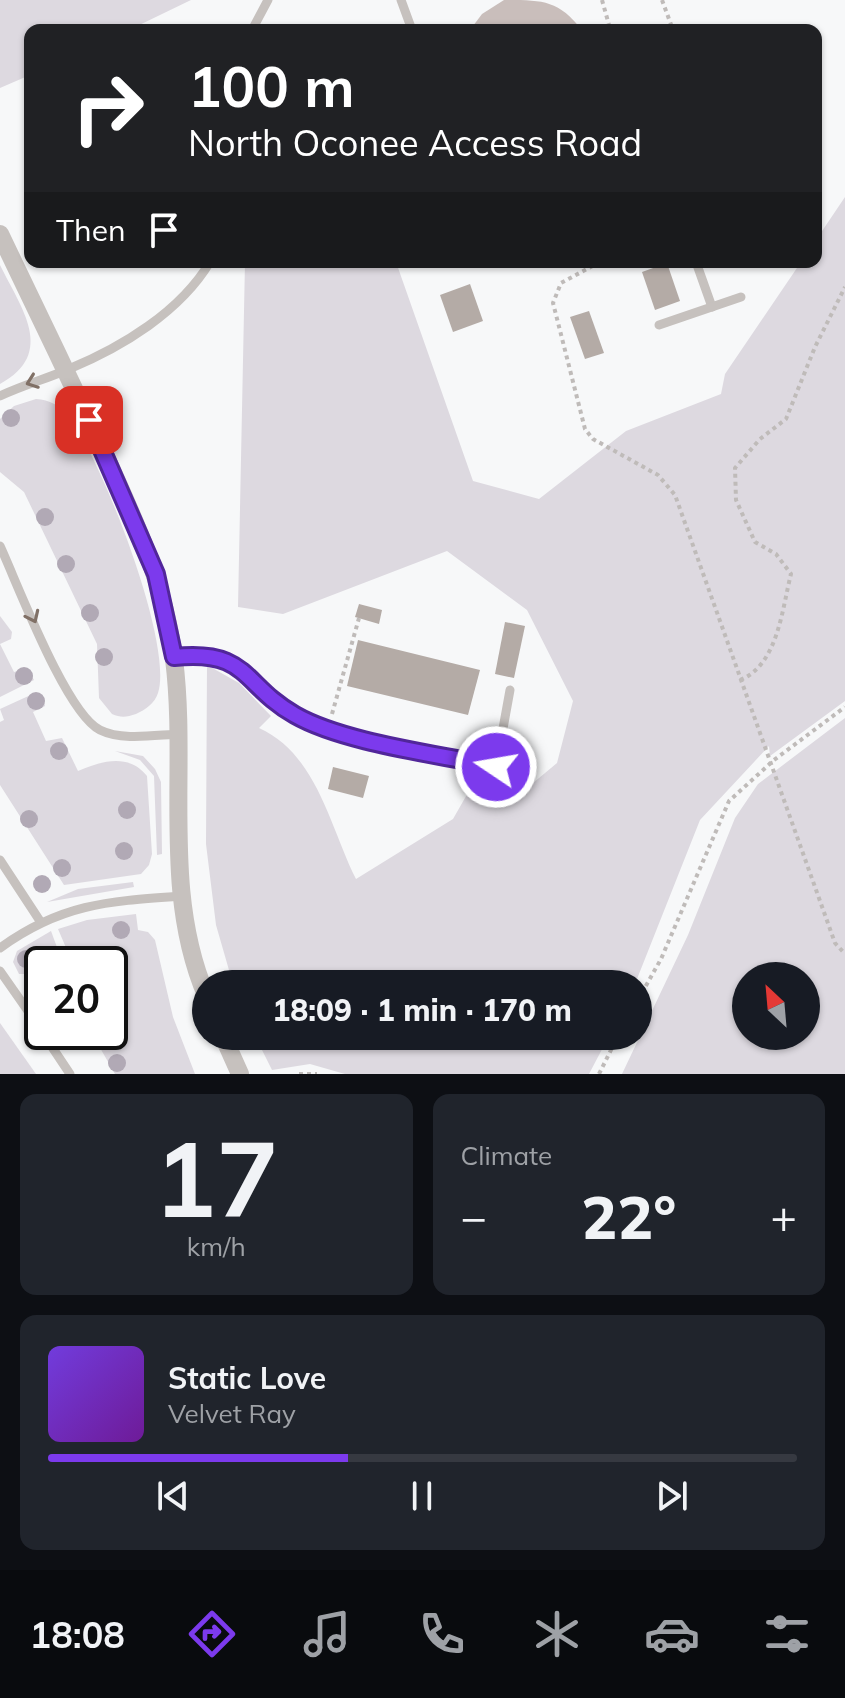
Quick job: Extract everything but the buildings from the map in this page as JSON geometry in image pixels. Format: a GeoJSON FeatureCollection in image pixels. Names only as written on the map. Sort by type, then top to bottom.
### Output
{"type":"FeatureCollection","features":[{"type":"Feature","properties":{"kind":"street"},"geometry":{"type":"LineString","coordinates":[[0,234],[134,517],[156,574],[174,657],[180,734],[177,796],[183,896],[196,970]]}},
{"type":"Feature","properties":{"kind":"street"},"geometry":{"type":"LineString","coordinates":[[229,1050],[240,1074]]}},
{"type":"Feature","properties":{"kind":"lane"},"geometry":{"type":"LineString","coordinates":[[255,24],[268,0]]}},
{"type":"Feature","properties":{"kind":"lane"},"geometry":{"type":"LineString","coordinates":[[401,0],[410,24]]}},
{"type":"Feature","properties":{"kind":"lane"},"geometry":{"type":"LineString","coordinates":[[0,396],[66,371],[152,323],[186,295],[206,268]]}},
{"type":"Feature","properties":{"kind":"lane"},"geometry":{"type":"LineString","coordinates":[[698,268],[712,307]]}},
{"type":"Feature","properties":{"kind":"lane"},"geometry":{"type":"LineString","coordinates":[[659,325],[741,297]]}},
{"type":"Feature","properties":{"kind":"lane"},"geometry":{"type":"LineString","coordinates":[[0,546],[67,691],[90,724],[118,735],[180,734]]}},
{"type":"Feature","properties":{"kind":"lane"},"geometry":{"type":"LineString","coordinates":[[174,657],[200,654],[228,660],[291,713],[322,729],[496,767],[510,690]]}},
{"type":"Feature","properties":{"kind":"lane"},"geometry":{"type":"LineString","coordinates":[[0,860],[40,921]]}},
{"type":"Feature","properties":{"kind":"lane"},"geometry":{"type":"LineString","coordinates":[[0,948],[40,921],[91,906],[183,896]]}},
{"type":"Feature","properties":{"kind":"lane"},"geometry":{"type":"LineString","coordinates":[[0,971],[24,1006]]}},
{"type":"Feature","properties":{"kind":"lane"},"geometry":{"type":"LineString","coordinates":[[54,1050],[70,1074]]}},
{"type":"Feature","properties":{"kind":"path"},"geometry":{"type":"LineString","coordinates":[[602,0],[609,24]]}},
{"type":"Feature","properties":{"kind":"path"},"geometry":{"type":"LineString","coordinates":[[662,0],[671,24]]}},
{"type":"Feature","properties":{"kind":"path"},"geometry":{"type":"LineString","coordinates":[[589,268],[561,283],[553,303],[581,419],[593,439],[658,475],[675,495],[769,765],[835,943],[845,954]]}},
{"type":"Feature","properties":{"kind":"path"},"geometry":{"type":"LineString","coordinates":[[739,681],[761,668],[768,654],[791,574],[776,554],[755,542],[736,500],[735,468],[760,439],[786,419],[815,347],[845,287]]}},
{"type":"Feature","properties":{"kind":"path"},"geometry":{"type":"LineString","coordinates":[[332,717],[359,618]]}},
{"type":"Feature","properties":{"kind":"path"},"geometry":{"type":"LineString","coordinates":[[652,975],[729,801],[769,765],[845,707]]}},
{"type":"Feature","properties":{"kind":"path"},"geometry":{"type":"LineString","coordinates":[[599,1074],[611,1050]]}},
{"type":"Feature","properties":{"kind":"path"},"geometry":{"type":"LineString","coordinates":[[299,1074],[317,1074]]}},
{"type":"Feature","properties":{"kind":"shaded area"},"geometry":{"type":"Polygon","coordinates":[[[0,0],[191,0],[141,24],[24,24],[24,78],[0,88],[0,0]]]}},
{"type":"Feature","properties":{"kind":"shaded area"},"geometry":{"type":"Polygon","coordinates":[[[504,0],[529,0],[557,7],[577,24],[474,24],[482,14],[504,0]]]}},
{"type":"Feature","properties":{"kind":"shaded area"},"geometry":{"type":"Polygon","coordinates":[[[845,197],[845,701],[770,756],[769,746],[700,820],[641,970],[229,970],[216,925],[206,844],[207,665],[239,683],[271,716],[259,728],[279,740],[308,773],[356,879],[453,819],[473,784],[527,788],[557,763],[573,701],[527,610],[447,551],[283,614],[238,607],[245,268],[398,268],[473,481],[539,499],[626,431],[721,394],[725,374],[797,268],[822,268],[822,231],[845,197]]]}},
{"type":"Feature","properties":{"kind":"shaded area"},"geometry":{"type":"Polygon","coordinates":[[[0,265],[24,313],[31,344],[27,358],[17,372],[0,384],[0,265]]]}},
{"type":"Feature","properties":{"kind":"shaded area"},"geometry":{"type":"Polygon","coordinates":[[[36,399],[50,402],[61,409],[82,438],[115,509],[145,595],[160,669],[158,693],[149,706],[133,715],[121,717],[112,714],[99,698],[97,644],[24,492],[0,472],[0,419],[14,406],[36,399]]]}},
{"type":"Feature","properties":{"kind":"shaded area"},"geometry":{"type":"Polygon","coordinates":[[[0,616],[12,632],[11,639],[0,644],[0,616]]]}},
{"type":"Feature","properties":{"kind":"shaded area"},"geometry":{"type":"Polygon","coordinates":[[[0,644],[14,672],[27,668],[34,680],[0,697],[0,644]]]}},
{"type":"Feature","properties":{"kind":"shaded area"},"geometry":{"type":"Polygon","coordinates":[[[35,693],[42,695],[45,706],[33,712],[46,741],[62,738],[78,771],[114,761],[132,764],[147,776],[152,854],[149,865],[141,874],[64,885],[0,785],[0,722],[4,720],[0,709],[35,693]]]}},
{"type":"Feature","properties":{"kind":"shaded area"},"geometry":{"type":"Polygon","coordinates":[[[845,718],[845,1074],[622,1074],[633,1050],[652,1050],[652,1011],[688,935],[735,818],[758,784],[845,718]]]}},
{"type":"Feature","properties":{"kind":"shaded area"},"geometry":{"type":"Polygon","coordinates":[[[115,751],[143,756],[155,769],[161,782],[162,854],[157,855],[154,776],[140,760],[115,751]]]}},
{"type":"Feature","properties":{"kind":"shaded area"},"geometry":{"type":"Polygon","coordinates":[[[133,882],[134,887],[47,902],[78,889],[133,882]]]}},
{"type":"Feature","properties":{"kind":"shaded area"},"geometry":{"type":"Polygon","coordinates":[[[136,914],[138,930],[148,932],[155,940],[173,1017],[195,1074],[115,1074],[101,1050],[128,1050],[128,946],[65,946],[58,929],[87,920],[136,914]]]}},
{"type":"Feature","properties":{"kind":"shaded area"},"geometry":{"type":"Polygon","coordinates":[[[51,931],[57,946],[26,946],[51,931]]]}},
{"type":"Feature","properties":{"kind":"shaded area"},"geometry":{"type":"Polygon","coordinates":[[[24,947],[24,974],[19,974],[13,962],[17,951],[24,947]]]}},
{"type":"Feature","properties":{"kind":"shaded area"},"geometry":{"type":"Polygon","coordinates":[[[0,1023],[36,1074],[0,1074],[0,1023]]]}},
{"type":"Feature","properties":{"kind":"shaded area"},"geometry":{"type":"Polygon","coordinates":[[[262,1050],[602,1050],[589,1074],[345,1074],[310,1064],[272,1070],[262,1050]]]}},
{"type":"Feature","properties":{"kind":"route"},"geometry":{"type":"LineString","coordinates":[[89,420],[134,517],[156,574],[174,657],[200,654],[228,660],[291,713],[322,729],[496,767]]}}]}
